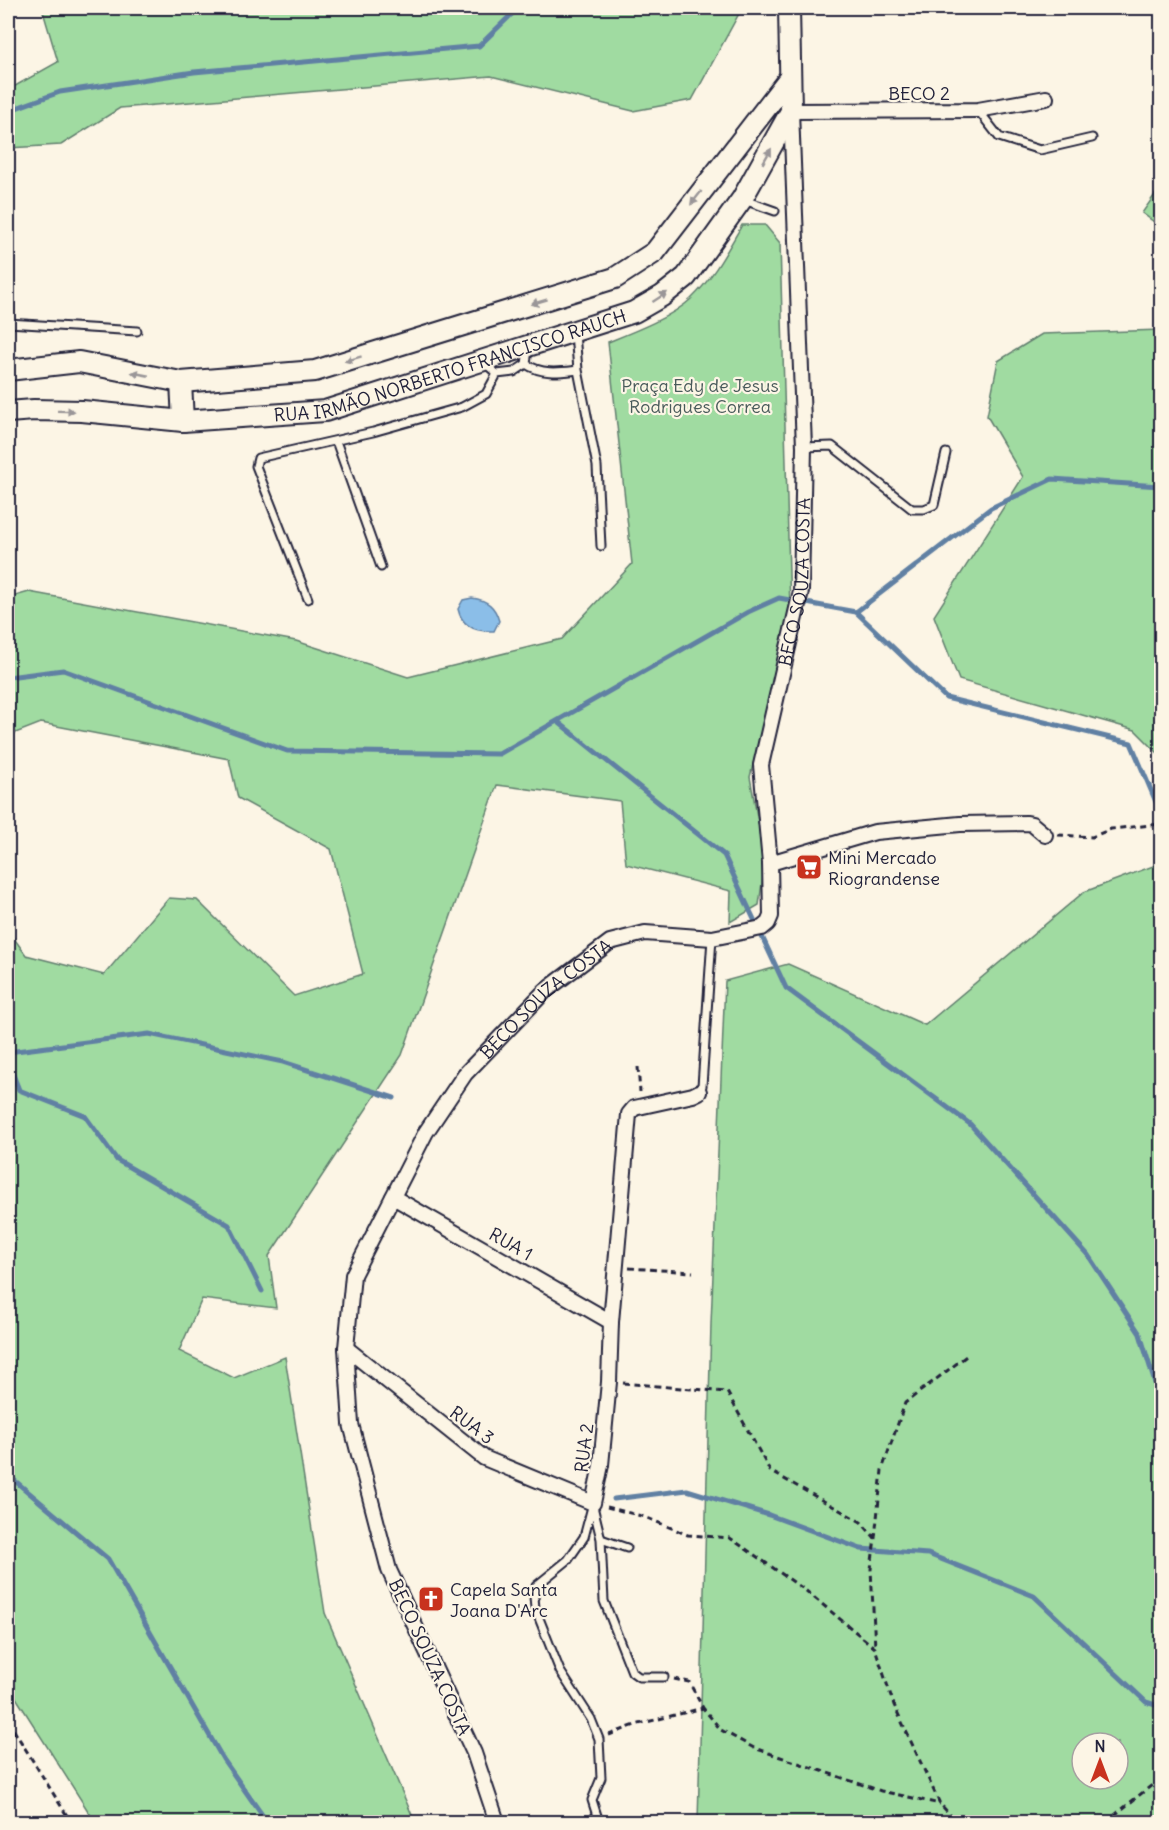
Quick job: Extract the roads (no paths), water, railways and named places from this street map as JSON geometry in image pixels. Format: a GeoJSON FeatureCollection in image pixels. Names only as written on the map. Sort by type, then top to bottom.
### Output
{"type":"FeatureCollection","features":[{"type":"Feature","properties":{"kind":"street","name":"BECO SOUZA COSTA"},"geometry":{"type":"LineString","coordinates":[[497,1822],[474,1753],[390,1570],[351,1424],[346,1348],[353,1275],[426,1132],[465,1074],[545,991],[610,942],[645,933],[712,938],[762,928],[771,916],[770,863],[761,765],[801,591],[804,447],[789,8]]}},
{"type":"Feature","properties":{"kind":"street","name":"RUA IRMÃO NORBERTO FRANCISCO RAUCH"},"geometry":{"type":"LineString","coordinates":[[8,370],[79,362],[181,382],[315,371],[615,278],[655,252],[790,77]]}},
{"type":"Feature","properties":{"kind":"street","name":"BECO 2"},"geometry":{"type":"LineString","coordinates":[[791,111],[978,110],[1047,98]]}},
{"type":"Feature","properties":{"kind":"street","name":"RUA IRMÃO NORBERTO FRANCISCO RAUCH"},"geometry":{"type":"LineString","coordinates":[[8,412],[82,411],[183,421],[325,411],[528,355],[575,331],[634,312],[662,296],[686,277],[742,199],[791,111]]}},
{"type":"Feature","properties":{"kind":"street"},"geometry":{"type":"LineString","coordinates":[[181,382],[183,421]]}},
{"type":"Feature","properties":{"kind":"street"},"geometry":{"type":"LineString","coordinates":[[770,863],[875,832],[960,824],[1027,823],[1032,824],[1045,835]]}},
{"type":"Feature","properties":{"kind":"street","name":"RUA 2"},"geometry":{"type":"LineString","coordinates":[[593,1503],[601,1465],[609,1382],[611,1323],[629,1114],[632,1109],[699,1092]]}},
{"type":"Feature","properties":{"kind":"street","name":"RUA 1"},"geometry":{"type":"LineString","coordinates":[[393,1197],[611,1323]]}},
{"type":"Feature","properties":{"kind":"street","name":"RUA 3"},"geometry":{"type":"LineString","coordinates":[[346,1348],[484,1458],[593,1503]]}},
{"type":"Feature","properties":{"kind":"lane"},"geometry":{"type":"LineString","coordinates":[[978,110],[999,137],[1040,150],[1092,138]]}},
{"type":"Feature","properties":{"kind":"lane"},"geometry":{"type":"LineString","coordinates":[[742,199],[775,211]]}},
{"type":"Feature","properties":{"kind":"lane"},"geometry":{"type":"LineString","coordinates":[[8,322],[137,331]]}},
{"type":"Feature","properties":{"kind":"lane"},"geometry":{"type":"LineString","coordinates":[[575,331],[578,370],[597,466],[601,546]]}},
{"type":"Feature","properties":{"kind":"lane"},"geometry":{"type":"LineString","coordinates":[[528,355],[540,371],[578,370]]}},
{"type":"Feature","properties":{"kind":"lane"},"geometry":{"type":"LineString","coordinates":[[308,599],[256,461],[462,407],[486,394],[490,367]]}},
{"type":"Feature","properties":{"kind":"lane"},"geometry":{"type":"LineString","coordinates":[[336,441],[381,567]]}},
{"type":"Feature","properties":{"kind":"lane"},"geometry":{"type":"LineString","coordinates":[[804,447],[832,446],[912,509],[924,510],[934,505],[946,453]]}},
{"type":"Feature","properties":{"kind":"lane"},"geometry":{"type":"LineString","coordinates":[[699,1092],[702,1086],[712,938]]}},
{"type":"Feature","properties":{"kind":"lane"},"geometry":{"type":"LineString","coordinates":[[593,1503],[601,1539],[604,1602],[632,1672],[639,1677],[664,1677]]}},
{"type":"Feature","properties":{"kind":"lane","name":"RUA 2"},"geometry":{"type":"LineString","coordinates":[[593,1503],[584,1537],[568,1560],[536,1586],[534,1597],[535,1608],[560,1671],[591,1719],[599,1739],[601,1778],[592,1800],[599,1822]]}},
{"type":"Feature","properties":{"kind":"lane"},"geometry":{"type":"LineString","coordinates":[[601,1539],[627,1548]]}},
{"type":"Feature","properties":{"kind":"water"},"geometry":{"type":"Polygon","coordinates":[[[472,598],[486,602],[495,611],[499,621],[494,631],[481,631],[466,624],[463,620],[458,609],[463,600],[472,598]]]}},
{"type":"Feature","properties":{"kind":"waterway"},"geometry":{"type":"LineString","coordinates":[[8,111],[60,92],[194,72],[479,46],[518,8]]}},
{"type":"Feature","properties":{"kind":"waterway"},"geometry":{"type":"LineString","coordinates":[[856,612],[991,508],[1052,479],[1160,486],[1162,488]]}},
{"type":"Feature","properties":{"kind":"waterway"},"geometry":{"type":"LineString","coordinates":[[8,677],[63,670],[287,751],[499,754],[748,612],[779,598],[856,612],[946,698],[1131,743],[1162,816]]}},
{"type":"Feature","properties":{"kind":"waterway"},"geometry":{"type":"LineString","coordinates":[[557,721],[724,855],[786,988],[970,1124],[1088,1255],[1140,1334],[1162,1406]]}},
{"type":"Feature","properties":{"kind":"waterway"},"geometry":{"type":"LineString","coordinates":[[8,1052],[149,1034],[283,1062],[394,1098]]}},
{"type":"Feature","properties":{"kind":"waterway"},"geometry":{"type":"LineString","coordinates":[[8,1062],[19,1090],[85,1116],[117,1160],[229,1225],[262,1291]]}},
{"type":"Feature","properties":{"kind":"waterway"},"geometry":{"type":"LineString","coordinates":[[8,1475],[108,1559],[223,1759],[267,1822]]}},
{"type":"Feature","properties":{"kind":"waterway"},"geometry":{"type":"LineString","coordinates":[[614,1499],[687,1490],[769,1515],[861,1549],[928,1554],[1034,1596],[1146,1702],[1162,1707]]}},
{"type":"Feature","properties":{"kind":"place","name":"Mini Mercado Riograndense"},"geometry":{"type":"Point","coordinates":[809,867]}},
{"type":"Feature","properties":{"kind":"place","name":"Capela Santa Joana D'Arc"},"geometry":{"type":"Point","coordinates":[431,1599]}},
{"type":"Feature","properties":{"kind":"park label","name":"Praça Edy de Jesus Rodrigues Correa"},"geometry":{"type":"Point","coordinates":[700,395]}}]}
